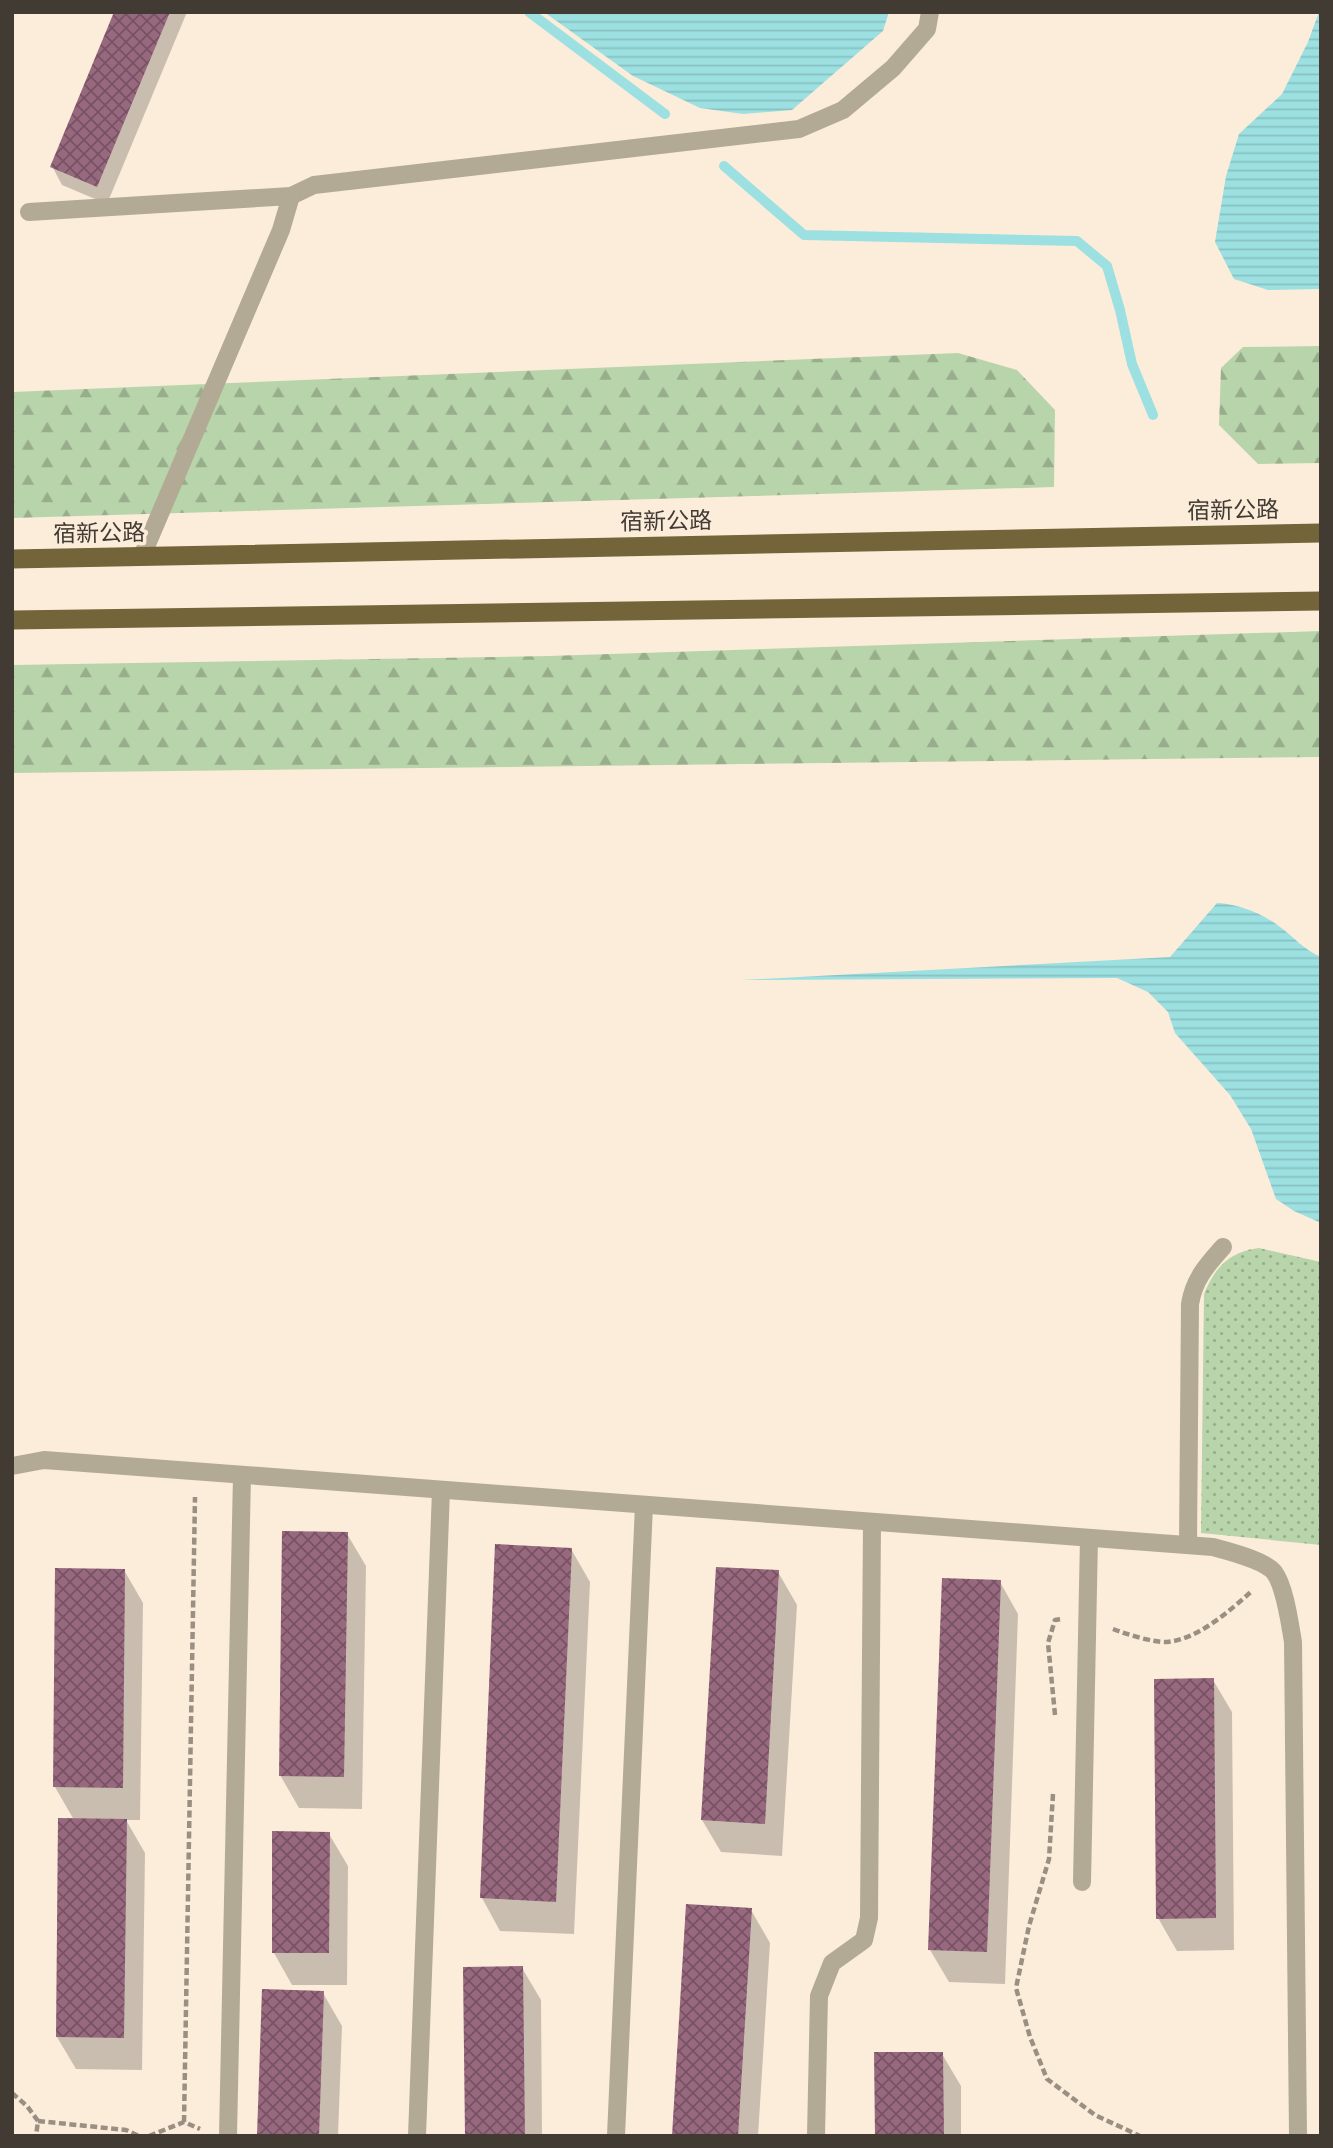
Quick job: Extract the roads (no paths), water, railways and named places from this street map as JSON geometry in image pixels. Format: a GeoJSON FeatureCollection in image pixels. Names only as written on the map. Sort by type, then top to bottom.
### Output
{"type":"FeatureCollection","features":[{"type":"Feature","properties":{"kind":"highway","name":"宿新公路"},"geometry":{"type":"LineString","coordinates":[[12,559],[1321,533]]}},
{"type":"Feature","properties":{"kind":"highway"},"geometry":{"type":"LineString","coordinates":[[12,620],[1321,600]]}},
{"type":"Feature","properties":{"kind":"lane"},"geometry":{"type":"LineString","coordinates":[[29,212],[291,196],[314,185],[799,129],[843,110],[893,68],[927,29],[930,12]]}},
{"type":"Feature","properties":{"kind":"lane"},"geometry":{"type":"LineString","coordinates":[[142,556],[281,230],[291,196]]}},
{"type":"Feature","properties":{"kind":"lane"},"geometry":{"type":"LineString","coordinates":[[1188,1545],[1190,1304],[1193,1287],[1203,1269],[1223,1247]]}},
{"type":"Feature","properties":{"kind":"lane"},"geometry":{"type":"LineString","coordinates":[[12,1466],[44,1460],[196,1471],[1213,1547],[1247,1556],[1274,1572],[1286,1604],[1293,1643],[1298,2136]]}},
{"type":"Feature","properties":{"kind":"lane"},"geometry":{"type":"LineString","coordinates":[[228,2136],[242,1475]]}},
{"type":"Feature","properties":{"kind":"lane"},"geometry":{"type":"LineString","coordinates":[[418,2136],[442,1490]]}},
{"type":"Feature","properties":{"kind":"lane"},"geometry":{"type":"LineString","coordinates":[[616,2136],[644,1505]]}},
{"type":"Feature","properties":{"kind":"lane"},"geometry":{"type":"LineString","coordinates":[[816,2136],[820,1996],[832,1963],[864,1940],[869,1918],[872,1522]]}},
{"type":"Feature","properties":{"kind":"lane"},"geometry":{"type":"LineString","coordinates":[[1082,1882],[1089,1538]]}},
{"type":"Feature","properties":{"kind":"water"},"geometry":{"type":"Polygon","coordinates":[[[544,12],[889,12],[883,31],[792,110],[743,114],[700,108],[633,76],[544,12]]]}},
{"type":"Feature","properties":{"kind":"water"},"geometry":{"type":"Polygon","coordinates":[[[1319,12],[1321,289],[1268,290],[1234,279],[1215,242],[1226,176],[1239,134],[1282,94],[1308,42],[1319,12]]]}},
{"type":"Feature","properties":{"kind":"water"},"geometry":{"type":"Polygon","coordinates":[[[1217,903],[1241,907],[1266,917],[1309,951],[1321,957],[1321,1223],[1294,1211],[1276,1199],[1251,1129],[1230,1095],[1175,1033],[1168,1012],[1148,992],[1117,978],[742,980],[1170,957],[1217,903]]]}},
{"type":"Feature","properties":{"kind":"waterway"},"geometry":{"type":"LineString","coordinates":[[529,12],[665,114]]}},
{"type":"Feature","properties":{"kind":"waterway"},"geometry":{"type":"LineString","coordinates":[[724,166],[804,235],[1077,241],[1107,266],[1132,364],[1153,415]]}}]}
